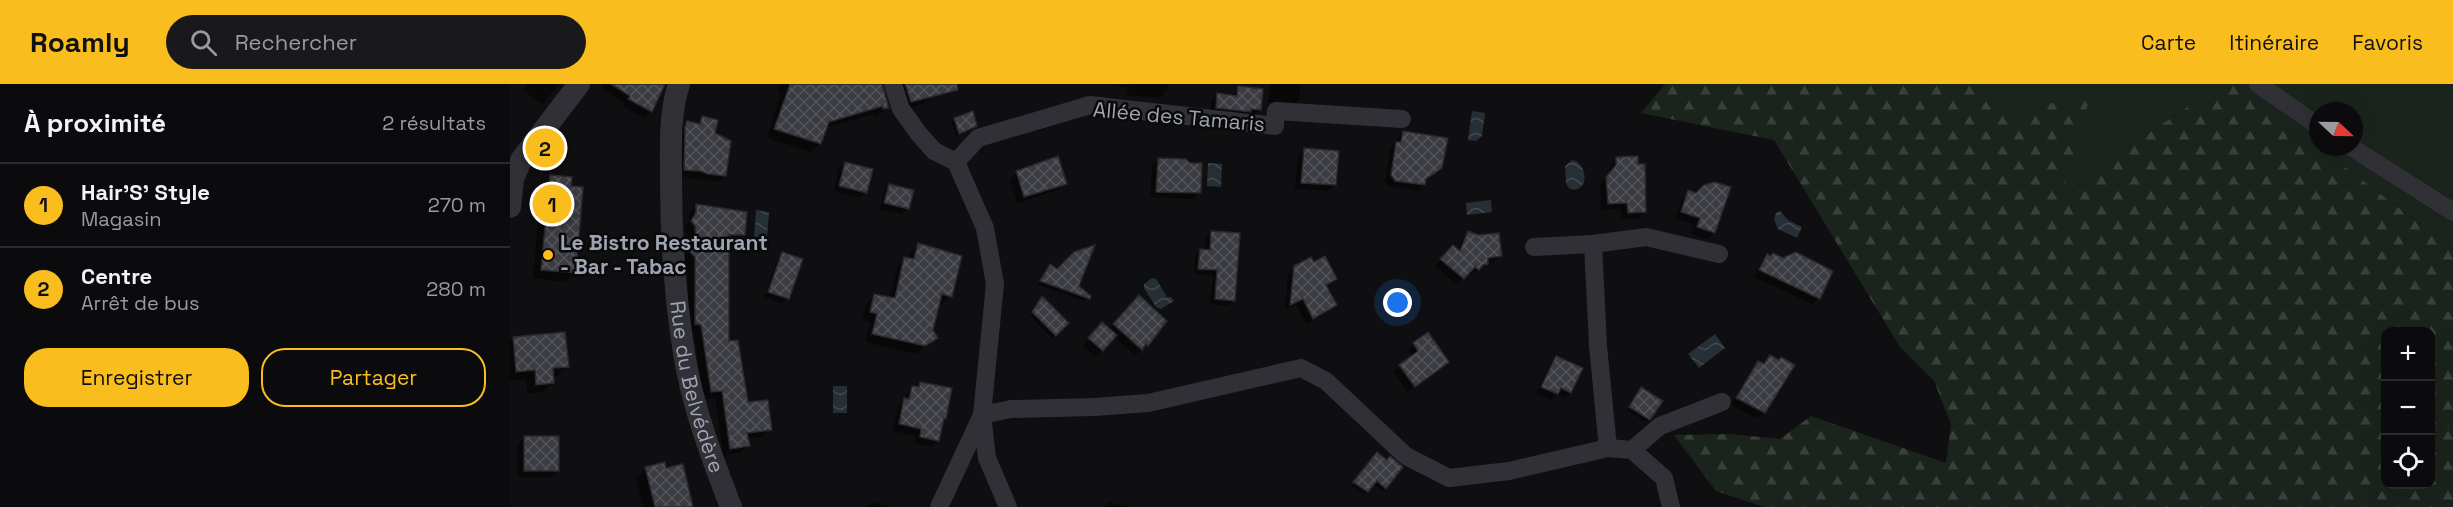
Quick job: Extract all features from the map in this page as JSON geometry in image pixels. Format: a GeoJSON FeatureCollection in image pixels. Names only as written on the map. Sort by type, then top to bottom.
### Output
{"type":"FeatureCollection","features":[{"type":"Feature","properties":{"kind":"street"},"geometry":{"type":"LineString","coordinates":[[510,207],[514,167],[579,84]]}},
{"type":"Feature","properties":{"kind":"street","name":"Rue du Belvédère"},"geometry":{"type":"LineString","coordinates":[[679,84],[671,121],[671,212],[674,271],[684,355],[693,394],[731,507]]}},
{"type":"Feature","properties":{"kind":"street"},"geometry":{"type":"LineString","coordinates":[[893,84],[900,109],[919,134],[934,151],[956,162],[985,228],[995,284],[982,415],[987,458],[1008,507]]}},
{"type":"Feature","properties":{"kind":"street"},"geometry":{"type":"LineString","coordinates":[[2258,84],[2309,120]]}},
{"type":"Feature","properties":{"kind":"street","name":"Allée des Tamaris"},"geometry":{"type":"LineString","coordinates":[[956,162],[978,138],[1090,105],[1275,126],[1276,111],[1402,119]]}},
{"type":"Feature","properties":{"kind":"street"},"geometry":{"type":"LineString","coordinates":[[2363,155],[2453,212]]}},
{"type":"Feature","properties":{"kind":"street"},"geometry":{"type":"LineString","coordinates":[[1534,247],[1593,244],[1647,237],[1719,254]]}},
{"type":"Feature","properties":{"kind":"street"},"geometry":{"type":"LineString","coordinates":[[1593,244],[1598,345],[1608,448]]}},
{"type":"Feature","properties":{"kind":"street"},"geometry":{"type":"LineString","coordinates":[[982,415],[1011,409],[1148,403],[1301,368],[1326,381],[1406,456],[1449,478],[1509,471],[1608,448],[1632,450],[1664,478],[1671,507]]}},
{"type":"Feature","properties":{"kind":"street"},"geometry":{"type":"LineString","coordinates":[[1632,450],[1660,426],[1722,402]]}},
{"type":"Feature","properties":{"kind":"street"},"geometry":{"type":"LineString","coordinates":[[939,507],[982,415]]}},
{"type":"Feature","properties":{"kind":"green space"},"geometry":{"type":"Polygon","coordinates":[[[1665,84],[1974,84],[1996,116],[2091,94],[2063,190],[2222,84],[2236,84],[2309,140],[2309,156],[2331,156],[2453,249],[2453,507],[1764,507],[1716,491],[1674,435],[1729,434],[1780,439],[1811,416],[1946,463],[1951,424],[1934,381],[1900,347],[1774,140],[1641,113],[1665,84]]]}},
{"type":"Feature","properties":{"kind":"green space"},"geometry":{"type":"Polygon","coordinates":[[[1974,84],[2222,84],[2062,191],[1995,116],[1974,84]]]}},
{"type":"Feature","properties":{"kind":"green space"},"geometry":{"type":"Polygon","coordinates":[[[2236,84],[2453,84],[2453,249],[2331,156],[2363,156],[2363,102],[2309,102],[2309,140],[2236,84]]]}},
{"type":"Feature","properties":{"kind":"water"},"geometry":{"type":"Polygon","coordinates":[[[1472,111],[1485,113],[1482,136],[1476,141],[1468,140],[1472,111]]]}},
{"type":"Feature","properties":{"kind":"water"},"geometry":{"type":"Polygon","coordinates":[[[1572,160],[1577,162],[1584,171],[1584,183],[1576,189],[1570,189],[1566,184],[1565,166],[1572,160]]]}},
{"type":"Feature","properties":{"kind":"water"},"geometry":{"type":"Polygon","coordinates":[[[1208,163],[1222,164],[1221,187],[1207,186],[1208,163]]]}},
{"type":"Feature","properties":{"kind":"water"},"geometry":{"type":"Polygon","coordinates":[[[1491,200],[1492,212],[1467,215],[1466,203],[1491,200]]]}},
{"type":"Feature","properties":{"kind":"water"},"geometry":{"type":"Polygon","coordinates":[[[756,210],[769,212],[767,237],[754,237],[756,210]]]}},
{"type":"Feature","properties":{"kind":"water"},"geometry":{"type":"Polygon","coordinates":[[[1780,211],[1788,220],[1802,227],[1797,238],[1778,229],[1774,219],[1776,213],[1780,211]]]}},
{"type":"Feature","properties":{"kind":"water"},"geometry":{"type":"Polygon","coordinates":[[[1152,278],[1156,279],[1167,297],[1171,297],[1174,301],[1161,309],[1156,307],[1144,288],[1144,284],[1152,278]]]}},
{"type":"Feature","properties":{"kind":"water"},"geometry":{"type":"Polygon","coordinates":[[[1715,334],[1725,348],[1699,368],[1688,354],[1715,334]]]}},
{"type":"Feature","properties":{"kind":"water"},"geometry":{"type":"Polygon","coordinates":[[[833,386],[847,386],[847,413],[833,413],[833,386]]]}},
{"type":"Feature","properties":{"kind":"building"},"geometry":{"type":"Polygon","coordinates":[[[611,84],[665,84],[652,112],[628,99],[630,96],[611,84]]]}},
{"type":"Feature","properties":{"kind":"building"},"geometry":{"type":"Polygon","coordinates":[[[790,84],[882,84],[889,108],[883,109],[883,106],[829,122],[821,144],[774,129],[790,84]]]}},
{"type":"Feature","properties":{"kind":"building"},"geometry":{"type":"Polygon","coordinates":[[[905,84],[957,84],[958,90],[911,102],[905,84]]]}},
{"type":"Feature","properties":{"kind":"building"},"geometry":{"type":"Polygon","coordinates":[[[1238,86],[1263,89],[1261,110],[1251,109],[1251,112],[1216,108],[1217,93],[1237,96],[1238,86]]]}},
{"type":"Feature","properties":{"kind":"building"},"geometry":{"type":"Polygon","coordinates":[[[973,111],[977,126],[959,134],[954,118],[973,111]]]}},
{"type":"Feature","properties":{"kind":"building"},"geometry":{"type":"Polygon","coordinates":[[[702,116],[718,120],[715,133],[731,141],[726,176],[684,170],[687,121],[700,124],[702,116]]]}},
{"type":"Feature","properties":{"kind":"building"},"geometry":{"type":"Polygon","coordinates":[[[1403,131],[1448,138],[1442,168],[1426,179],[1425,185],[1395,181],[1391,175],[1396,142],[1401,142],[1403,131]]]}},
{"type":"Feature","properties":{"kind":"building"},"geometry":{"type":"Polygon","coordinates":[[[1304,148],[1339,151],[1336,185],[1301,183],[1304,148]]]}},
{"type":"Feature","properties":{"kind":"building"},"geometry":{"type":"Polygon","coordinates":[[[1058,156],[1067,184],[1024,197],[1016,171],[1058,156]]]}},
{"type":"Feature","properties":{"kind":"building"},"geometry":{"type":"Polygon","coordinates":[[[1638,156],[1638,164],[1645,164],[1646,212],[1628,213],[1627,203],[1608,204],[1606,177],[1616,165],[1616,157],[1638,156]]]}},
{"type":"Feature","properties":{"kind":"building"},"geometry":{"type":"Polygon","coordinates":[[[1158,158],[1186,159],[1190,163],[1202,163],[1201,193],[1156,192],[1158,158]]]}},
{"type":"Feature","properties":{"kind":"building"},"geometry":{"type":"Polygon","coordinates":[[[845,162],[873,169],[867,193],[839,186],[845,162]]]}},
{"type":"Feature","properties":{"kind":"building"},"geometry":{"type":"Polygon","coordinates":[[[550,175],[572,177],[571,186],[583,187],[576,273],[541,270],[550,175]]]}},
{"type":"Feature","properties":{"kind":"building"},"geometry":{"type":"Polygon","coordinates":[[[1715,182],[1731,187],[1715,233],[1697,227],[1700,218],[1681,212],[1688,190],[1696,193],[1704,185],[1715,182]]]}},
{"type":"Feature","properties":{"kind":"building"},"geometry":{"type":"Polygon","coordinates":[[[889,184],[914,190],[909,209],[884,203],[889,184]]]}},
{"type":"Feature","properties":{"kind":"building"},"geometry":{"type":"Polygon","coordinates":[[[696,204],[747,212],[745,235],[729,235],[729,341],[738,340],[748,402],[768,400],[772,430],[747,433],[750,446],[730,449],[722,391],[711,392],[701,325],[695,324],[695,257],[690,252],[696,242],[695,226],[691,221],[696,212],[696,204]]]}},
{"type":"Feature","properties":{"kind":"building"},"geometry":{"type":"Polygon","coordinates":[[[1211,231],[1240,233],[1235,301],[1215,299],[1217,270],[1198,269],[1200,249],[1210,250],[1211,231]]]}},
{"type":"Feature","properties":{"kind":"building"},"geometry":{"type":"Polygon","coordinates":[[[1468,231],[1478,235],[1499,233],[1502,256],[1488,258],[1488,264],[1483,265],[1479,270],[1475,267],[1464,279],[1440,259],[1453,245],[1460,251],[1468,231]]]}},
{"type":"Feature","properties":{"kind":"building"},"geometry":{"type":"Polygon","coordinates":[[[918,243],[962,256],[952,297],[942,294],[933,330],[938,338],[925,346],[872,334],[877,314],[870,312],[874,294],[895,298],[904,257],[914,259],[918,243]]]}},
{"type":"Feature","properties":{"kind":"building"},"geometry":{"type":"Polygon","coordinates":[[[1095,245],[1079,286],[1091,296],[1090,299],[1040,281],[1050,264],[1057,269],[1074,252],[1095,245]]]}},
{"type":"Feature","properties":{"kind":"building"},"geometry":{"type":"Polygon","coordinates":[[[782,252],[803,259],[789,299],[768,292],[782,252]]]}},
{"type":"Feature","properties":{"kind":"building"},"geometry":{"type":"Polygon","coordinates":[[[1796,252],[1833,271],[1820,299],[1759,270],[1767,254],[1771,256],[1773,253],[1783,258],[1796,252]]]}},
{"type":"Feature","properties":{"kind":"building"},"geometry":{"type":"Polygon","coordinates":[[[1325,256],[1337,279],[1326,285],[1337,305],[1313,319],[1303,299],[1290,305],[1294,266],[1311,257],[1314,262],[1325,256]]]}},
{"type":"Feature","properties":{"kind":"building"},"geometry":{"type":"Polygon","coordinates":[[[1139,295],[1167,321],[1148,346],[1146,344],[1142,350],[1113,324],[1139,295]]]}},
{"type":"Feature","properties":{"kind":"building"},"geometry":{"type":"Polygon","coordinates":[[[1042,296],[1069,323],[1056,336],[1032,312],[1042,296]]]}},
{"type":"Feature","properties":{"kind":"building"},"geometry":{"type":"Polygon","coordinates":[[[1102,322],[1117,335],[1103,351],[1088,338],[1102,322]]]}},
{"type":"Feature","properties":{"kind":"building"},"geometry":{"type":"Polygon","coordinates":[[[565,332],[569,367],[553,368],[554,383],[536,385],[535,370],[516,372],[513,337],[565,332]]]}},
{"type":"Feature","properties":{"kind":"building"},"geometry":{"type":"Polygon","coordinates":[[[1428,332],[1449,362],[1415,387],[1399,365],[1418,351],[1413,343],[1428,332]]]}},
{"type":"Feature","properties":{"kind":"building"},"geometry":{"type":"Polygon","coordinates":[[[1770,355],[1779,360],[1781,357],[1795,365],[1765,413],[1736,398],[1758,361],[1764,364],[1770,355]]]}},
{"type":"Feature","properties":{"kind":"building"},"geometry":{"type":"Polygon","coordinates":[[[1556,356],[1583,368],[1571,393],[1561,388],[1558,394],[1541,387],[1556,356]]]}},
{"type":"Feature","properties":{"kind":"building"},"geometry":{"type":"Polygon","coordinates":[[[920,382],[952,388],[939,441],[920,437],[921,429],[899,424],[904,398],[909,399],[912,386],[919,387],[920,382]]]}},
{"type":"Feature","properties":{"kind":"building"},"geometry":{"type":"Polygon","coordinates":[[[1641,387],[1663,401],[1650,420],[1629,407],[1641,387]]]}},
{"type":"Feature","properties":{"kind":"building"},"geometry":{"type":"Polygon","coordinates":[[[524,436],[559,436],[559,471],[524,471],[524,436]]]}},
{"type":"Feature","properties":{"kind":"building"},"geometry":{"type":"Polygon","coordinates":[[[1377,452],[1387,460],[1390,456],[1403,467],[1386,489],[1377,481],[1368,492],[1353,482],[1377,452]]]}},
{"type":"Feature","properties":{"kind":"building"},"geometry":{"type":"Polygon","coordinates":[[[665,462],[666,468],[683,464],[693,507],[655,507],[645,467],[665,462]]]}},
{"type":"Feature","properties":{"kind":"place","name":"Centre"},"geometry":{"type":"Point","coordinates":[545,148]}},
{"type":"Feature","properties":{"kind":"place","name":"Hair'S' Style"},"geometry":{"type":"Point","coordinates":[552,204]}},
{"type":"Feature","properties":{"kind":"place","name":"Le Bistro Restaurant - Bar - Tabac"},"geometry":{"type":"Point","coordinates":[548,255]}}]}
